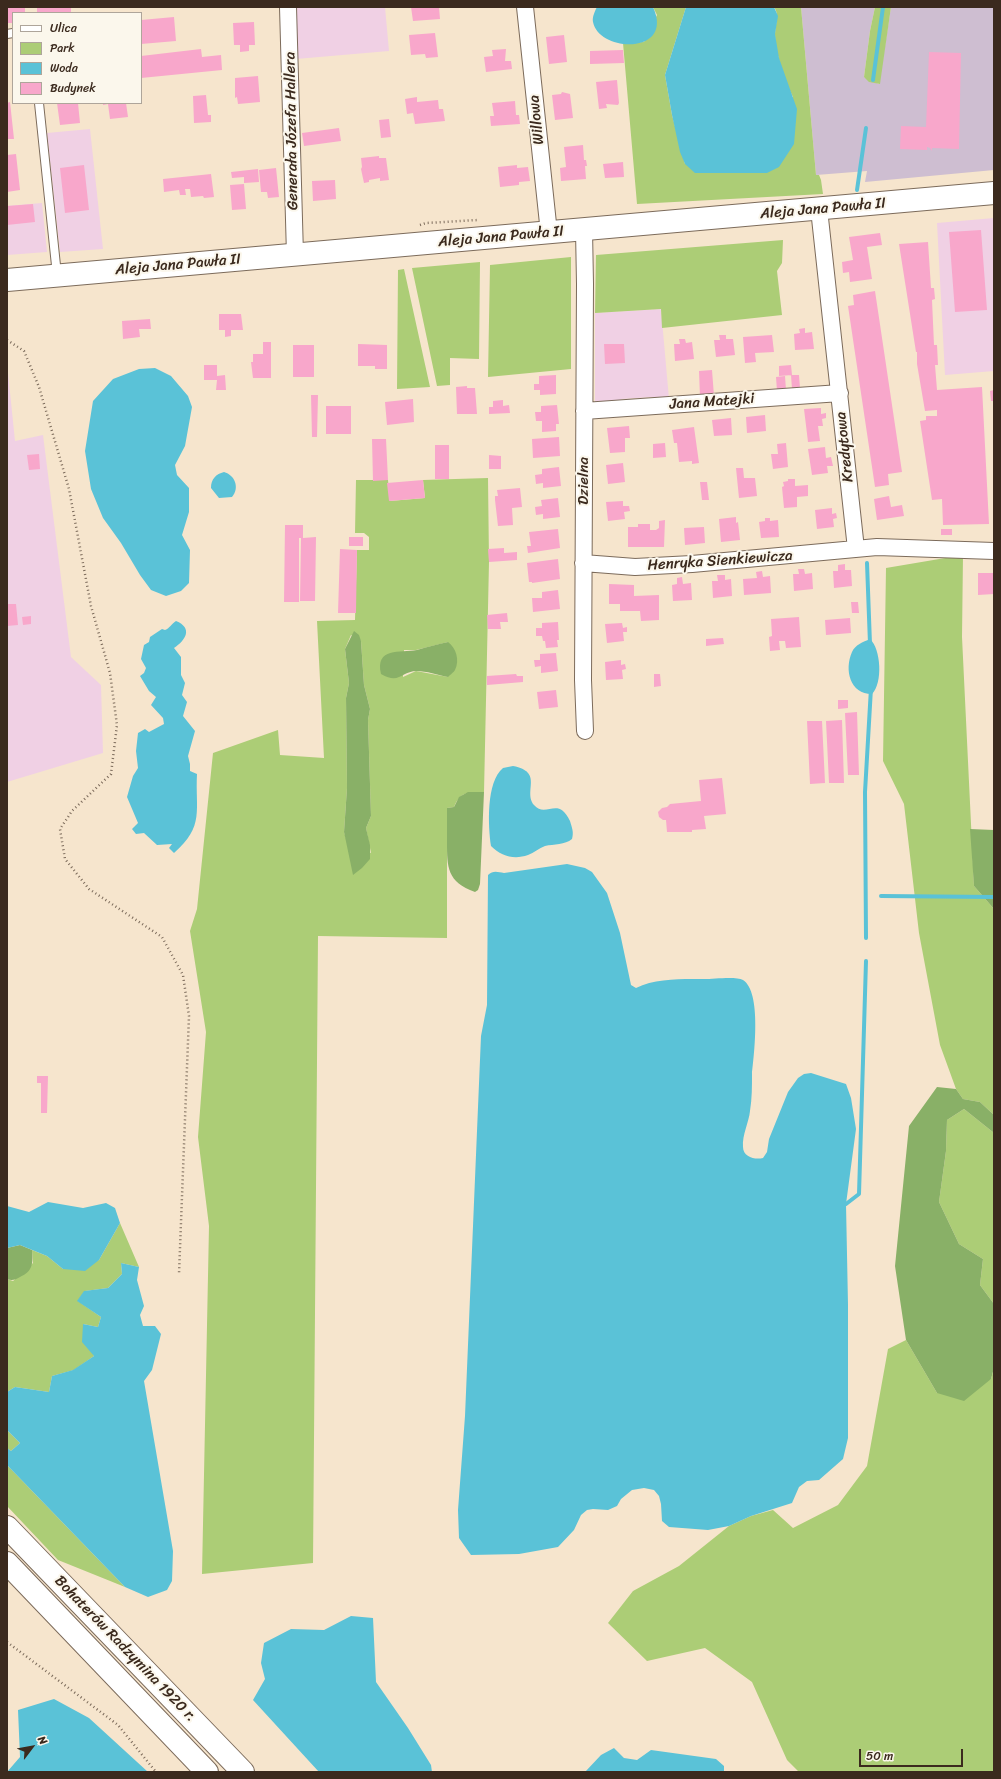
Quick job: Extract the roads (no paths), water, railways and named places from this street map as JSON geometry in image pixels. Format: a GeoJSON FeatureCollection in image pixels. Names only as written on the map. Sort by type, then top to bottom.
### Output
{"type":"FeatureCollection","features":[{"type":"Feature","properties":{"kind":"street","name":"Generała Józefa Hallera"},"geometry":{"type":"LineString","coordinates":[[288,7],[295,255]]}},
{"type":"Feature","properties":{"kind":"street","name":"Willowa"},"geometry":{"type":"LineString","coordinates":[[525,7],[549,233]]}},
{"type":"Feature","properties":{"kind":"street","name":"Aleja Jana Pawła II"},"geometry":{"type":"LineString","coordinates":[[7,280],[994,193]]}},
{"type":"Feature","properties":{"kind":"street","name":"Kredytowa"},"geometry":{"type":"LineString","coordinates":[[820,209],[856,549]]}},
{"type":"Feature","properties":{"kind":"street","name":"Dzielna"},"geometry":{"type":"LineString","coordinates":[[584,230],[583,680],[585,732]]}},
{"type":"Feature","properties":{"kind":"street","name":"Jana Matejki"},"geometry":{"type":"LineString","coordinates":[[584,411],[840,393]]}},
{"type":"Feature","properties":{"kind":"street"},"geometry":{"type":"LineString","coordinates":[[856,549],[877,547],[994,551]]}},
{"type":"Feature","properties":{"kind":"street","name":"Henryka Sienkiewicza"},"geometry":{"type":"LineString","coordinates":[[583,563],[635,567],[856,549]]}},
{"type":"Feature","properties":{"kind":"street","name":"Bohaterów Radzymina 1920 r."},"geometry":{"type":"LineString","coordinates":[[7,1527],[243,1772]]}},
{"type":"Feature","properties":{"kind":"street","name":"Bohaterów Radzymina 1920 r."},"geometry":{"type":"LineString","coordinates":[[7,1563],[207,1772]]}},
{"type":"Feature","properties":{"kind":"lane"},"geometry":{"type":"LineString","coordinates":[[39,104],[57,276]]}},
{"type":"Feature","properties":{"kind":"water"},"geometry":{"type":"Polygon","coordinates":[[[597,7],[653,7],[657,23],[654,34],[645,41],[634,44],[620,44],[608,39],[598,32],[593,22],[593,16],[597,7]]]}},
{"type":"Feature","properties":{"kind":"water"},"geometry":{"type":"Polygon","coordinates":[[[686,7],[774,7],[778,16],[775,34],[779,58],[797,109],[794,144],[779,167],[767,173],[695,173],[685,164],[680,152],[665,75],[686,7]]]}},
{"type":"Feature","properties":{"kind":"water"},"geometry":{"type":"Polygon","coordinates":[[[155,368],[171,376],[188,396],[192,407],[185,446],[175,465],[177,475],[189,488],[189,512],[182,535],[190,550],[189,583],[181,591],[166,596],[151,590],[103,518],[91,489],[85,451],[93,401],[113,379],[139,369],[155,368]]]}},
{"type":"Feature","properties":{"kind":"water"},"geometry":{"type":"Polygon","coordinates":[[[224,472],[231,476],[235,482],[236,490],[232,497],[219,498],[211,488],[211,485],[214,477],[224,472]]]}},
{"type":"Feature","properties":{"kind":"water"},"geometry":{"type":"Polygon","coordinates":[[[176,621],[185,627],[186,631],[182,641],[174,648],[181,657],[181,675],[185,683],[182,695],[187,702],[183,716],[195,731],[188,756],[190,771],[197,774],[197,808],[194,826],[190,834],[184,843],[174,853],[169,848],[172,844],[157,845],[144,833],[136,834],[132,829],[138,823],[127,797],[133,776],[138,768],[136,751],[138,733],[145,729],[149,732],[164,724],[163,718],[151,705],[156,697],[149,691],[140,676],[144,673],[146,668],[141,659],[144,645],[149,642],[150,637],[162,629],[167,629],[176,621]]]}},
{"type":"Feature","properties":{"kind":"water"},"geometry":{"type":"Polygon","coordinates":[[[870,639],[876,650],[879,666],[878,682],[876,689],[872,694],[864,693],[858,690],[851,680],[849,673],[850,659],[853,650],[855,647],[870,639]]]}},
{"type":"Feature","properties":{"kind":"water"},"geometry":{"type":"Polygon","coordinates":[[[513,766],[528,773],[531,782],[531,800],[538,809],[543,810],[556,808],[566,813],[572,828],[572,839],[563,843],[545,846],[530,854],[518,857],[503,855],[491,846],[489,816],[491,794],[494,783],[497,775],[503,768],[513,766]]]}},
{"type":"Feature","properties":{"kind":"water"},"geometry":{"type":"Polygon","coordinates":[[[567,864],[585,868],[592,872],[607,893],[620,933],[631,985],[636,988],[652,982],[669,980],[730,978],[743,980],[749,987],[753,997],[755,1010],[755,1039],[751,1102],[743,1142],[744,1150],[747,1155],[756,1159],[763,1158],[767,1152],[769,1139],[788,1092],[798,1078],[804,1074],[811,1073],[846,1084],[851,1098],[856,1129],[846,1204],[848,1438],[843,1459],[819,1480],[807,1481],[799,1487],[792,1503],[751,1516],[729,1526],[708,1530],[669,1527],[662,1521],[659,1496],[654,1490],[644,1488],[632,1490],[621,1499],[617,1506],[608,1510],[587,1510],[581,1515],[574,1530],[558,1547],[519,1554],[471,1555],[459,1538],[458,1510],[465,1416],[481,1036],[487,1005],[488,875],[494,872],[504,873],[567,864]]]}},
{"type":"Feature","properties":{"kind":"water"},"geometry":{"type":"Polygon","coordinates":[[[48,1202],[83,1208],[106,1203],[115,1208],[120,1223],[99,1260],[85,1271],[63,1269],[47,1256],[20,1245],[7,1248],[7,1206],[29,1212],[48,1202]]]}},
{"type":"Feature","properties":{"kind":"water"},"geometry":{"type":"Polygon","coordinates":[[[121,1263],[139,1267],[137,1280],[144,1306],[140,1315],[143,1326],[155,1326],[161,1334],[152,1370],[144,1381],[173,1551],[172,1581],[167,1590],[148,1597],[125,1587],[7,1465],[7,1448],[11,1451],[20,1443],[7,1430],[7,1392],[15,1387],[49,1392],[52,1376],[73,1370],[94,1356],[82,1342],[83,1324],[98,1327],[101,1317],[77,1301],[84,1291],[108,1288],[122,1274],[121,1263]]]}},
{"type":"Feature","properties":{"kind":"water"},"geometry":{"type":"Polygon","coordinates":[[[351,1616],[373,1618],[376,1682],[408,1728],[431,1765],[432,1772],[319,1772],[253,1700],[265,1679],[261,1663],[264,1643],[291,1629],[324,1630],[351,1616]]]}},
{"type":"Feature","properties":{"kind":"water"},"geometry":{"type":"Polygon","coordinates":[[[54,1699],[89,1718],[148,1772],[7,1772],[20,1757],[18,1710],[54,1699]]]}},
{"type":"Feature","properties":{"kind":"water"},"geometry":{"type":"Polygon","coordinates":[[[614,1748],[624,1758],[637,1760],[651,1750],[716,1759],[724,1766],[724,1772],[585,1772],[601,1755],[614,1748]]]}},
{"type":"Feature","properties":{"kind":"waterway"},"geometry":{"type":"LineString","coordinates":[[873,80],[883,7]]}},
{"type":"Feature","properties":{"kind":"waterway"},"geometry":{"type":"LineString","coordinates":[[857,190],[866,128]]}},
{"type":"Feature","properties":{"kind":"waterway"},"geometry":{"type":"LineString","coordinates":[[867,563],[870,644]]}},
{"type":"Feature","properties":{"kind":"waterway"},"geometry":{"type":"LineString","coordinates":[[866,938],[865,792],[871,688]]}},
{"type":"Feature","properties":{"kind":"waterway"},"geometry":{"type":"LineString","coordinates":[[881,896],[994,897]]}},
{"type":"Feature","properties":{"kind":"waterway"},"geometry":{"type":"LineString","coordinates":[[846,1204],[859,1194],[866,961]]}}]}
